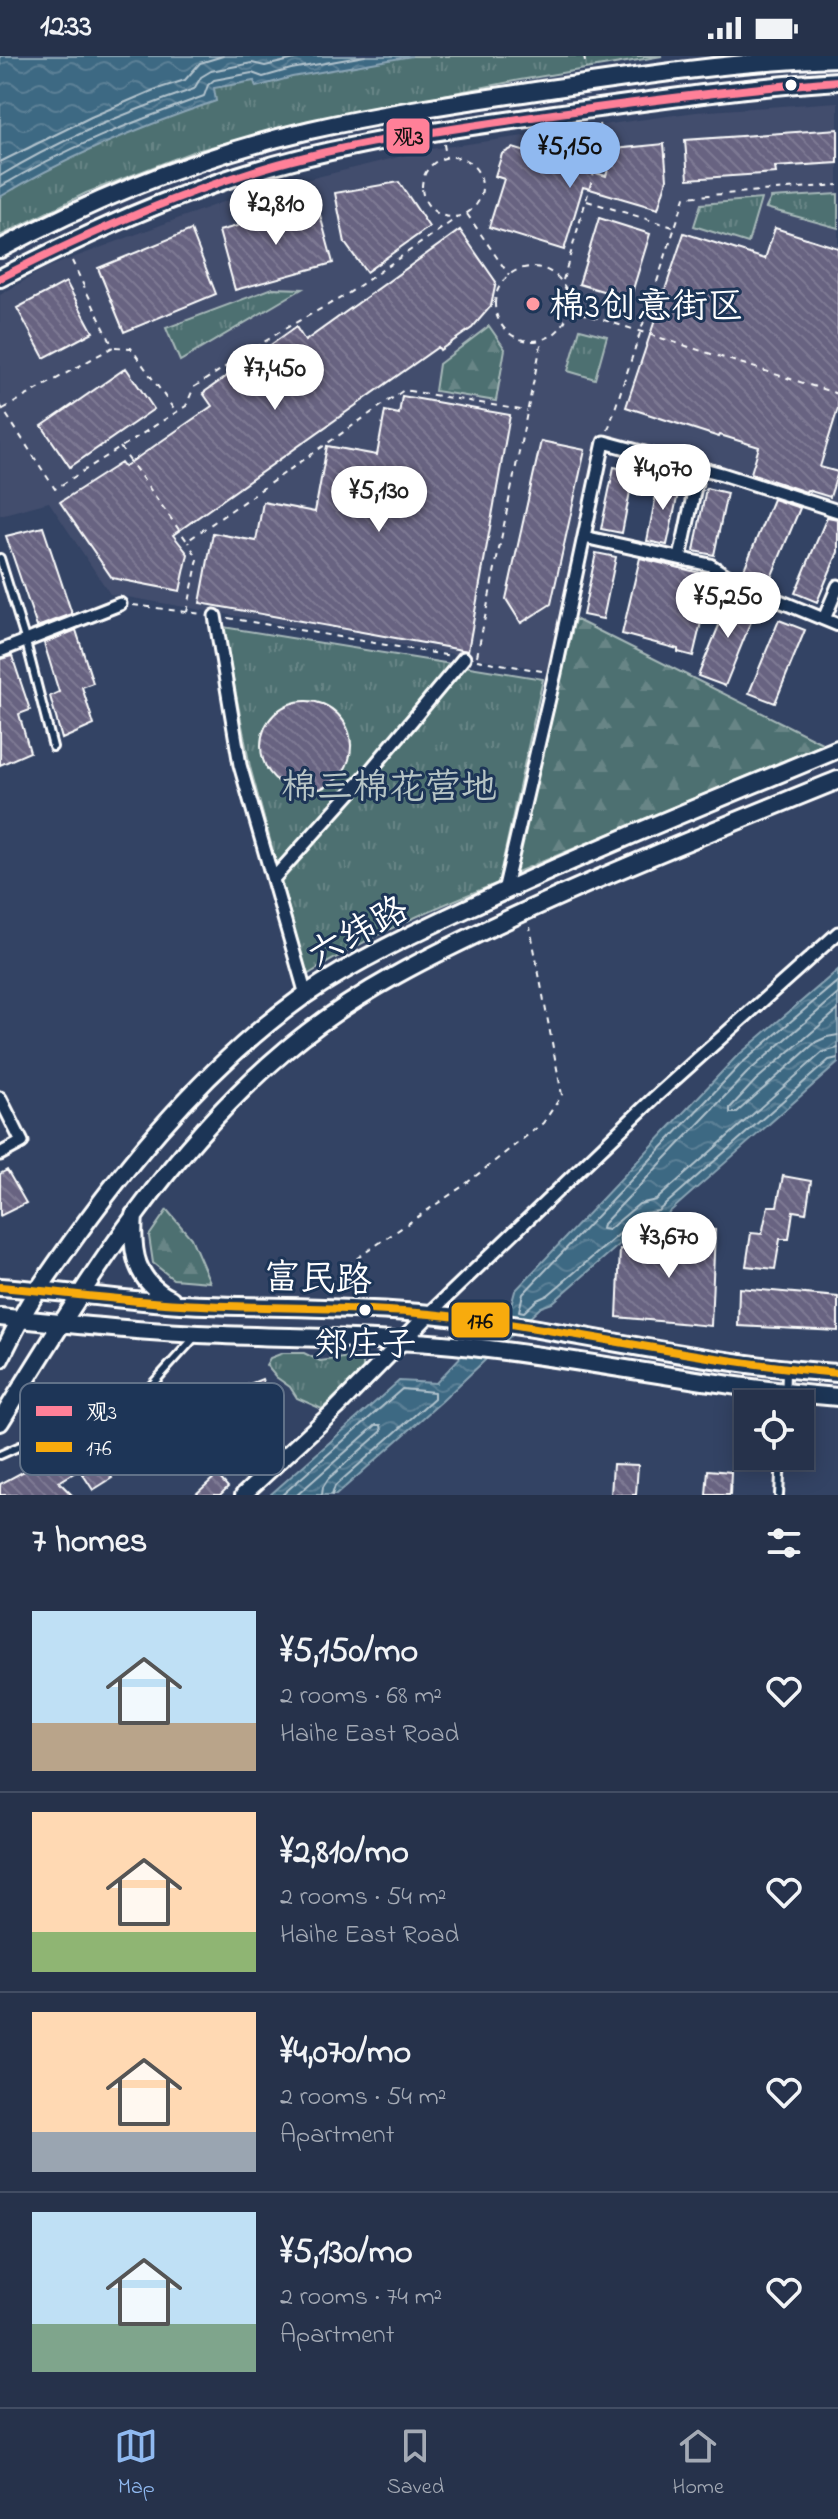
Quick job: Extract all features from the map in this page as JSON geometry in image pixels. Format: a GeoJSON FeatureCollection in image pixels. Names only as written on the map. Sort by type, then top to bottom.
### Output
{"type":"FeatureCollection","features":[{"type":"Feature","properties":{"kind":"main road"},"geometry":{"type":"LineString","coordinates":[[0,249],[103,199],[193,163],[312,130],[380,116],[589,83],[754,62],[838,58]]}},
{"type":"Feature","properties":{"kind":"main road"},"geometry":{"type":"LineString","coordinates":[[0,278],[137,213],[213,184],[312,154],[461,127],[738,89],[838,81]]}},
{"type":"Feature","properties":{"kind":"main road","name":"六纬路"},"geometry":{"type":"LineString","coordinates":[[21,1319],[36,1291],[129,1164],[178,1109],[239,1049],[306,995],[429,926],[504,891],[838,749]]}},
{"type":"Feature","properties":{"kind":"main road","name":"六纬路"},"geometry":{"type":"LineString","coordinates":[[62,1323],[134,1215],[214,1118],[296,1042],[340,1008],[442,950],[527,910],[838,780]]}},
{"type":"Feature","properties":{"kind":"main road"},"geometry":{"type":"LineString","coordinates":[[134,1215],[134,1249],[144,1279],[156,1292],[179,1303]]}},
{"type":"Feature","properties":{"kind":"main road","name":"富民路"},"geometry":{"type":"LineString","coordinates":[[0,1287],[179,1303],[429,1314],[547,1330],[706,1359],[838,1373]]}},
{"type":"Feature","properties":{"kind":"main road","name":"富民路"},"geometry":{"type":"LineString","coordinates":[[0,1317],[198,1334],[451,1345],[532,1353],[740,1390]]}},
{"type":"Feature","properties":{"kind":"main road"},"geometry":{"type":"LineString","coordinates":[[0,1359],[21,1319]]}},
{"type":"Feature","properties":{"kind":"main road"},"geometry":{"type":"LineString","coordinates":[[24,1383],[62,1323]]}},
{"type":"Feature","properties":{"kind":"main road"},"geometry":{"type":"LineString","coordinates":[[0,1422],[20,1390]]}},
{"type":"Feature","properties":{"kind":"main road","name":"富民路"},"geometry":{"type":"LineString","coordinates":[[814,1397],[838,1397]]}},
{"type":"Feature","properties":{"kind":"street"},"geometry":{"type":"LineString","coordinates":[[504,891],[604,442],[838,511]]}},
{"type":"Feature","properties":{"kind":"street"},"geometry":{"type":"LineString","coordinates":[[680,558],[699,468]]}},
{"type":"Feature","properties":{"kind":"street"},"geometry":{"type":"LineString","coordinates":[[584,537],[710,565],[741,585],[838,625]]}},
{"type":"Feature","properties":{"kind":"street"},"geometry":{"type":"LineString","coordinates":[[824,619],[838,586]]}},
{"type":"Feature","properties":{"kind":"street"},"geometry":{"type":"LineString","coordinates":[[0,651],[120,604]]}},
{"type":"Feature","properties":{"kind":"street"},"geometry":{"type":"LineString","coordinates":[[215,616],[240,765],[306,995]]}},
{"type":"Feature","properties":{"kind":"street"},"geometry":{"type":"LineString","coordinates":[[273,879],[370,771],[464,658]]}},
{"type":"Feature","properties":{"kind":"street"},"geometry":{"type":"LineString","coordinates":[[284,1457],[655,1097],[838,933]]}},
{"type":"Feature","properties":{"kind":"street"},"geometry":{"type":"LineString","coordinates":[[0,1098],[22,1142],[0,1154]]}},
{"type":"Feature","properties":{"kind":"street"},"geometry":{"type":"LineString","coordinates":[[243,1495],[265,1475]]}},
{"type":"Feature","properties":{"kind":"lane"},"geometry":{"type":"LineString","coordinates":[[0,558],[53,747]]}},
{"type":"Feature","properties":{"kind":"lane"},"geometry":{"type":"LineString","coordinates":[[153,1383],[198,1334]]}},
{"type":"Feature","properties":{"kind":"lane"},"geometry":{"type":"LineString","coordinates":[[786,1390],[787,1370]]}},
{"type":"Feature","properties":{"kind":"lane"},"geometry":{"type":"LineString","coordinates":[[0,1455],[20,1446]]}},
{"type":"Feature","properties":{"kind":"lane"},"geometry":{"type":"LineString","coordinates":[[779,1495],[780,1470]]}},
{"type":"Feature","properties":{"kind":"path"},"geometry":{"type":"LineString","coordinates":[[584,56],[589,83]]}},
{"type":"Feature","properties":{"kind":"path"},"geometry":{"type":"LineString","coordinates":[[562,281],[602,145],[594,109]]}},
{"type":"Feature","properties":{"kind":"path"},"geometry":{"type":"LineString","coordinates":[[176,412],[131,348],[113,347],[1,407],[55,489],[186,406],[194,387],[286,328],[346,295],[467,213],[479,199],[482,190],[477,171],[470,163],[451,156],[431,164],[421,182],[422,193],[431,210],[448,217],[458,217]]}},
{"type":"Feature","properties":{"kind":"path"},"geometry":{"type":"LineString","coordinates":[[604,442],[685,197],[838,185]]}},
{"type":"Feature","properties":{"kind":"path"},"geometry":{"type":"LineString","coordinates":[[586,201],[675,228]]}},
{"type":"Feature","properties":{"kind":"path"},"geometry":{"type":"LineString","coordinates":[[467,213],[509,275]]}},
{"type":"Feature","properties":{"kind":"path"},"geometry":{"type":"LineString","coordinates":[[64,245],[113,347]]}},
{"type":"Feature","properties":{"kind":"path"},"geometry":{"type":"LineString","coordinates":[[528,266],[541,267],[553,272],[562,281],[568,293],[569,309],[562,327],[542,340],[519,339],[508,333],[496,313],[495,300],[498,288],[509,275],[528,266]]}},
{"type":"Feature","properties":{"kind":"path"},"geometry":{"type":"LineString","coordinates":[[569,309],[838,394]]}},
{"type":"Feature","properties":{"kind":"path"},"geometry":{"type":"LineString","coordinates":[[542,340],[477,660],[555,673]]}},
{"type":"Feature","properties":{"kind":"path"},"geometry":{"type":"LineString","coordinates":[[187,541],[404,390],[527,411]]}},
{"type":"Feature","properties":{"kind":"path"},"geometry":{"type":"LineString","coordinates":[[120,447],[198,559],[187,612]]}},
{"type":"Feature","properties":{"kind":"path"},"geometry":{"type":"LineString","coordinates":[[120,604],[215,616],[464,658]]}},
{"type":"Feature","properties":{"kind":"path"},"geometry":{"type":"LineString","coordinates":[[347,1265],[463,1186],[543,1123],[562,1095],[527,910]]}},
{"type":"Feature","properties":{"kind":"shaded area","name":"棉3创意街区"},"geometry":{"type":"Polygon","coordinates":[[[838,102],[838,507],[600,432],[552,671],[110,594],[49,502],[0,515],[0,295],[46,268],[236,197],[431,149],[696,112],[838,102]]]}},
{"type":"Feature","properties":{"kind":"green space"},"geometry":{"type":"Polygon","coordinates":[[[0,56],[662,56],[301,123],[192,152],[86,193],[0,236],[0,56]]]}},
{"type":"Feature","properties":{"kind":"green space"},"geometry":{"type":"Polygon","coordinates":[[[838,194],[838,228],[766,208],[771,198],[838,194]]]}},
{"type":"Feature","properties":{"kind":"green space"},"geometry":{"type":"Polygon","coordinates":[[[761,199],[748,243],[694,226],[701,204],[761,199]]]}},
{"type":"Feature","properties":{"kind":"green space"},"geometry":{"type":"Polygon","coordinates":[[[273,288],[302,289],[180,361],[166,328],[273,288]]]}},
{"type":"Feature","properties":{"kind":"green space"},"geometry":{"type":"Polygon","coordinates":[[[489,326],[505,349],[496,401],[435,391],[439,364],[489,326]]]}},
{"type":"Feature","properties":{"kind":"green space"},"geometry":{"type":"Polygon","coordinates":[[[580,329],[607,336],[595,379],[568,371],[580,329]]]}},
{"type":"Feature","properties":{"kind":"green space"},"geometry":{"type":"Polygon","coordinates":[[[575,619],[824,744],[515,873],[575,619]]]}},
{"type":"Feature","properties":{"kind":"green space","name":"棉三棉花营地"},"geometry":{"type":"Polygon","coordinates":[[[223,627],[543,679],[498,883],[400,924],[307,975],[250,767],[223,627]]]}},
{"type":"Feature","properties":{"kind":"green space"},"geometry":{"type":"Polygon","coordinates":[[[167,1210],[191,1238],[210,1282],[173,1279],[153,1263],[149,1236],[167,1210]]]}},
{"type":"Feature","properties":{"kind":"green space"},"geometry":{"type":"Polygon","coordinates":[[[283,1353],[304,1353],[320,1361],[359,1356],[363,1361],[363,1370],[322,1409],[297,1398],[290,1387],[266,1365],[270,1358],[283,1353]]]}},
{"type":"Feature","properties":{"kind":"water"},"geometry":{"type":"Polygon","coordinates":[[[0,56],[412,56],[292,77],[256,87],[254,81],[214,88],[216,101],[105,143],[0,197],[0,56]]]}},
{"type":"Feature","properties":{"kind":"water"},"geometry":{"type":"Polygon","coordinates":[[[838,970],[838,1063],[656,1224],[650,1218],[552,1303],[541,1307],[336,1495],[270,1495],[399,1381],[436,1383],[512,1302],[515,1291],[735,1058],[838,970]]]}},
{"type":"Feature","properties":{"kind":"building"},"geometry":{"type":"Polygon","coordinates":[[[838,129],[838,163],[775,167],[776,173],[688,179],[685,140],[838,129]]]}},
{"type":"Feature","properties":{"kind":"building"},"geometry":{"type":"Polygon","coordinates":[[[664,144],[667,179],[658,209],[583,187],[564,250],[489,227],[504,179],[495,176],[502,154],[513,148],[606,176],[614,149],[664,144]]]}},
{"type":"Feature","properties":{"kind":"building"},"geometry":{"type":"Polygon","coordinates":[[[399,182],[429,227],[366,272],[345,243],[335,193],[399,182]]]}},
{"type":"Feature","properties":{"kind":"building"},"geometry":{"type":"Polygon","coordinates":[[[317,204],[333,263],[235,290],[219,231],[317,204]]]}},
{"type":"Feature","properties":{"kind":"building"},"geometry":{"type":"Polygon","coordinates":[[[599,218],[650,234],[630,299],[579,284],[599,218]]]}},
{"type":"Feature","properties":{"kind":"building"},"geometry":{"type":"Polygon","coordinates":[[[775,228],[838,248],[838,408],[820,467],[838,472],[830,497],[751,473],[759,447],[626,407],[684,233],[765,259],[775,228]]]}},
{"type":"Feature","properties":{"kind":"building"},"geometry":{"type":"Polygon","coordinates":[[[191,230],[216,294],[124,332],[98,268],[191,230]]]}},
{"type":"Feature","properties":{"kind":"building"},"geometry":{"type":"Polygon","coordinates":[[[460,230],[496,282],[491,306],[472,328],[440,350],[438,347],[173,535],[188,554],[180,591],[112,578],[60,502],[121,463],[124,467],[212,406],[203,393],[296,327],[305,341],[460,230]]]}},
{"type":"Feature","properties":{"kind":"building"},"geometry":{"type":"Polygon","coordinates":[[[66,282],[93,332],[44,358],[17,308],[66,282]]]}},
{"type":"Feature","properties":{"kind":"building"},"geometry":{"type":"Polygon","coordinates":[[[126,368],[154,409],[70,467],[42,426],[126,368]]]}},
{"type":"Feature","properties":{"kind":"building"},"geometry":{"type":"Polygon","coordinates":[[[402,396],[510,415],[468,651],[200,603],[213,533],[256,541],[263,502],[315,512],[327,446],[377,455],[385,411],[399,414],[402,396]]]}},
{"type":"Feature","properties":{"kind":"building"},"geometry":{"type":"Polygon","coordinates":[[[541,441],[585,450],[551,604],[521,623],[506,599],[541,441]]]}},
{"type":"Feature","properties":{"kind":"building"},"geometry":{"type":"Polygon","coordinates":[[[614,467],[634,471],[622,533],[601,529],[614,467]]]}},
{"type":"Feature","properties":{"kind":"building"},"geometry":{"type":"Polygon","coordinates":[[[659,480],[680,484],[667,545],[647,541],[659,480]]]}},
{"type":"Feature","properties":{"kind":"building"},"geometry":{"type":"Polygon","coordinates":[[[706,488],[727,493],[714,555],[694,551],[706,488]]]}},
{"type":"Feature","properties":{"kind":"building"},"geometry":{"type":"Polygon","coordinates":[[[773,499],[800,508],[768,585],[742,574],[773,499]]]}},
{"type":"Feature","properties":{"kind":"building"},"geometry":{"type":"Polygon","coordinates":[[[827,517],[838,519],[838,552],[817,602],[795,593],[827,517]]]}},
{"type":"Feature","properties":{"kind":"building"},"geometry":{"type":"Polygon","coordinates":[[[43,527],[72,614],[37,627],[6,536],[43,527]]]}},
{"type":"Feature","properties":{"kind":"building"},"geometry":{"type":"Polygon","coordinates":[[[596,553],[616,557],[603,619],[583,615],[596,553]]]}},
{"type":"Feature","properties":{"kind":"building"},"geometry":{"type":"Polygon","coordinates":[[[640,558],[712,576],[693,656],[622,634],[640,558]]]}},
{"type":"Feature","properties":{"kind":"building"},"geometry":{"type":"Polygon","coordinates":[[[732,594],[758,604],[725,686],[698,676],[732,594]]]}},
{"type":"Feature","properties":{"kind":"building"},"geometry":{"type":"Polygon","coordinates":[[[779,620],[805,630],[775,703],[749,693],[779,620]]]}},
{"type":"Feature","properties":{"kind":"building"},"geometry":{"type":"Polygon","coordinates":[[[76,630],[93,683],[82,687],[94,725],[62,739],[50,696],[59,692],[44,643],[76,630]]]}},
{"type":"Feature","properties":{"kind":"building"},"geometry":{"type":"Polygon","coordinates":[[[12,656],[30,710],[19,714],[30,752],[0,765],[0,659],[12,656]]]}},
{"type":"Feature","properties":{"kind":"building"},"geometry":{"type":"Polygon","coordinates":[[[306,701],[323,705],[338,714],[347,729],[351,746],[347,763],[338,778],[323,787],[306,791],[289,787],[274,778],[265,763],[261,746],[265,729],[274,714],[289,705],[306,701]]]}},
{"type":"Feature","properties":{"kind":"building"},"geometry":{"type":"Polygon","coordinates":[[[7,1170],[26,1203],[0,1216],[0,1174],[7,1170]]]}},
{"type":"Feature","properties":{"kind":"building"},"geometry":{"type":"Polygon","coordinates":[[[783,1176],[811,1181],[806,1213],[793,1211],[789,1239],[780,1239],[775,1269],[746,1266],[751,1233],[762,1234],[768,1206],[777,1206],[783,1176]]]}},
{"type":"Feature","properties":{"kind":"building"},"geometry":{"type":"Polygon","coordinates":[[[677,1227],[715,1230],[711,1326],[617,1317],[620,1249],[675,1249],[677,1227]]]}},
{"type":"Feature","properties":{"kind":"building"},"geometry":{"type":"Polygon","coordinates":[[[739,1288],[838,1297],[838,1331],[738,1326],[739,1288]]]}},
{"type":"Feature","properties":{"kind":"building"},"geometry":{"type":"Polygon","coordinates":[[[613,1464],[638,1465],[636,1495],[611,1495],[613,1464]]]}},
{"type":"Feature","properties":{"kind":"building"},"geometry":{"type":"Polygon","coordinates":[[[708,1470],[731,1472],[730,1495],[706,1495],[708,1470]]]}},
{"type":"Feature","properties":{"kind":"building"},"geometry":{"type":"Polygon","coordinates":[[[20,1473],[71,1475],[59,1482],[72,1495],[0,1495],[0,1484],[20,1473]]]}},
{"type":"Feature","properties":{"kind":"building"},"geometry":{"type":"Polygon","coordinates":[[[83,1475],[110,1475],[112,1478],[93,1490],[83,1475]]]}},
{"type":"Feature","properties":{"kind":"building"},"geometry":{"type":"Polygon","coordinates":[[[217,1475],[228,1487],[220,1495],[195,1495],[217,1475]]]}},
{"type":"Feature","properties":{"kind":"transit line","name":"观3"},"geometry":{"type":"LineString","coordinates":[[0,278],[186,194],[318,154],[564,112],[838,81]]}},
{"type":"Feature","properties":{"kind":"transit line","name":"176"},"geometry":{"type":"LineString","coordinates":[[0,1287],[158,1303],[430,1314],[736,1361],[838,1373]]}},
{"type":"Feature","properties":{"kind":"place","name":"棉3创意街区"},"geometry":{"type":"Point","coordinates":[533,304]}},
{"type":"Feature","properties":{"kind":"place","name":"郑庄子"},"geometry":{"type":"Point","coordinates":[365,1310]}}]}
